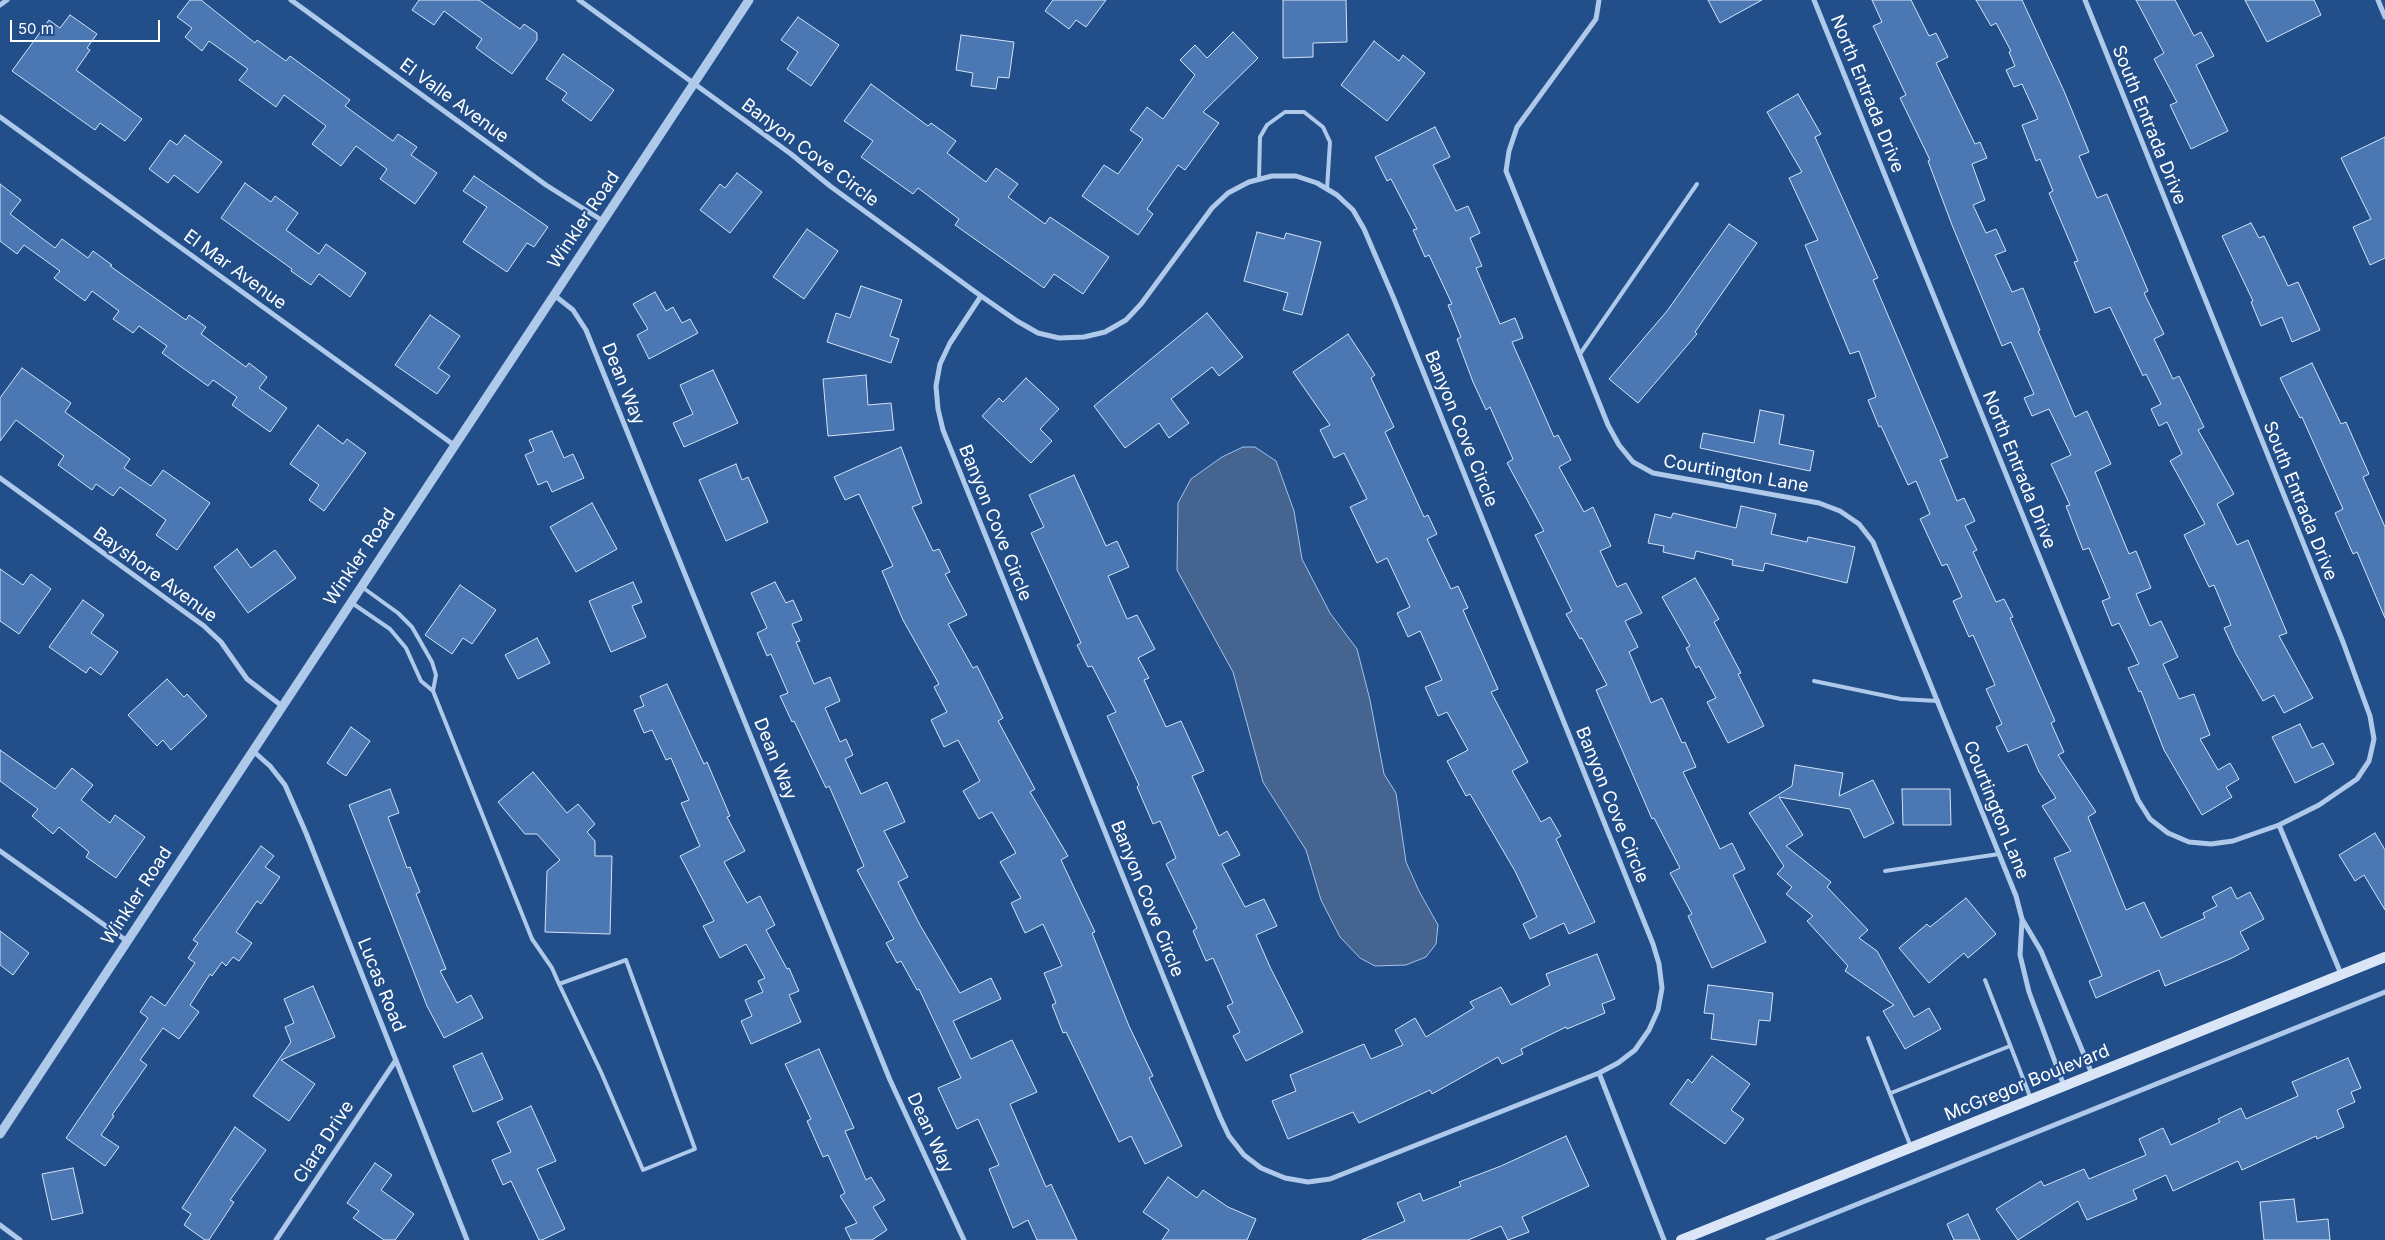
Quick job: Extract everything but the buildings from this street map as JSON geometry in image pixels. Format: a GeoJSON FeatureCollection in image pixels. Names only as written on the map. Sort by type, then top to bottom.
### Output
{"type":"FeatureCollection","features":[{"type":"Feature","properties":{"kind":"main road","name":"McGregor Boulevard"},"geometry":{"type":"LineString","coordinates":[[1681,1240],[2385,957]]}},
{"type":"Feature","properties":{"kind":"street"},"geometry":{"type":"LineString","coordinates":[[0,5],[6,0]]}},
{"type":"Feature","properties":{"kind":"street","name":"El Valle Avenue"},"geometry":{"type":"LineString","coordinates":[[291,0],[546,184],[603,221]]}},
{"type":"Feature","properties":{"kind":"street","name":"Banyon Cove Circle"},"geometry":{"type":"LineString","coordinates":[[579,0],[981,296],[1017,321],[1038,332],[1059,338],[1084,337],[1105,332],[1126,320],[1141,304],[1212,208],[1228,193],[1259,179],[1272,176],[1296,176],[1328,189],[1353,210],[1364,229],[1394,299],[1660,964],[1662,988],[1658,1010],[1649,1030],[1635,1050],[1618,1063],[1599,1073],[1330,1179],[1308,1182],[1285,1178],[1262,1168],[1244,1155],[1230,1136],[1220,1117],[943,430],[938,409],[936,386],[940,364],[950,343],[981,296]]}},
{"type":"Feature","properties":{"kind":"street","name":"Winkler Road"},"geometry":{"type":"LineString","coordinates":[[0,1134],[252,750],[750,0]]}},
{"type":"Feature","properties":{"kind":"street","name":"Courtington Lane"},"geometry":{"type":"LineString","coordinates":[[1599,0],[1596,19],[1517,127],[1509,152],[1506,171],[1608,425],[1619,446],[1633,462],[1653,473],[1676,479],[1819,503],[1840,511],[1859,524],[1873,542],[1885,566],[2016,896],[2022,919],[2041,951],[2092,1074]]}},
{"type":"Feature","properties":{"kind":"street","name":"North Entrada Drive"},"geometry":{"type":"LineString","coordinates":[[1814,0],[2138,800],[2150,819],[2168,833],[2189,842],[2210,844],[2233,841],[2280,825]]}},
{"type":"Feature","properties":{"kind":"street","name":"South Entrada Drive"},"geometry":{"type":"LineString","coordinates":[[2084,0],[2343,642],[2370,716],[2374,739],[2369,761],[2357,779],[2319,805],[2280,825]]}},
{"type":"Feature","properties":{"kind":"street"},"geometry":{"type":"LineString","coordinates":[[2378,0],[2385,17]]}},
{"type":"Feature","properties":{"kind":"street","name":"El Mar Avenue"},"geometry":{"type":"LineString","coordinates":[[0,117],[454,445]]}},
{"type":"Feature","properties":{"kind":"street","name":"Dean Way"},"geometry":{"type":"LineString","coordinates":[[554,295],[573,310],[586,330],[890,1080],[964,1240]]}},
{"type":"Feature","properties":{"kind":"street","name":"Bayshore Avenue"},"geometry":{"type":"LineString","coordinates":[[0,478],[204,626],[221,642],[247,679],[282,706]]}},
{"type":"Feature","properties":{"kind":"street","name":"Lucas Road"},"geometry":{"type":"LineString","coordinates":[[252,750],[270,766],[285,785],[467,1240]]}},
{"type":"Feature","properties":{"kind":"street"},"geometry":{"type":"LineString","coordinates":[[2280,825],[2341,974]]}},
{"type":"Feature","properties":{"kind":"street"},"geometry":{"type":"LineString","coordinates":[[0,851],[127,941]]}},
{"type":"Feature","properties":{"kind":"street","name":"Courtington Lane"},"geometry":{"type":"LineString","coordinates":[[2022,919],[2020,955],[2027,982],[2064,1086]]}},
{"type":"Feature","properties":{"kind":"street"},"geometry":{"type":"LineString","coordinates":[[1768,1240],[2385,992]]}},
{"type":"Feature","properties":{"kind":"street","name":"Clara Drive"},"geometry":{"type":"LineString","coordinates":[[276,1240],[396,1060]]}},
{"type":"Feature","properties":{"kind":"street"},"geometry":{"type":"LineString","coordinates":[[1599,1073],[1664,1240]]}},
{"type":"Feature","properties":{"kind":"street"},"geometry":{"type":"LineString","coordinates":[[0,1225],[20,1240]]}},
{"type":"Feature","properties":{"kind":"lane"},"geometry":{"type":"LineString","coordinates":[[1259,179],[1260,137],[1267,124],[1285,112],[1304,112],[1323,126],[1330,142],[1328,189]]}},
{"type":"Feature","properties":{"kind":"lane"},"geometry":{"type":"LineString","coordinates":[[1580,354],[1697,184]]}},
{"type":"Feature","properties":{"kind":"lane"},"geometry":{"type":"LineString","coordinates":[[361,586],[398,613],[412,627],[432,662],[436,675],[433,691]]}},
{"type":"Feature","properties":{"kind":"lane"},"geometry":{"type":"LineString","coordinates":[[350,602],[390,629],[406,648],[421,681],[433,691],[532,939],[552,968],[559,984],[601,1072],[643,1170],[695,1149],[626,960],[559,984]]}},
{"type":"Feature","properties":{"kind":"lane"},"geometry":{"type":"LineString","coordinates":[[1814,681],[1901,699],[1938,701]]}},
{"type":"Feature","properties":{"kind":"lane"},"geometry":{"type":"LineString","coordinates":[[1885,871],[1999,854]]}},
{"type":"Feature","properties":{"kind":"lane"},"geometry":{"type":"LineString","coordinates":[[1985,980],[2030,1100]]}},
{"type":"Feature","properties":{"kind":"lane"},"geometry":{"type":"LineString","coordinates":[[1868,1038],[1911,1148]]}},
{"type":"Feature","properties":{"kind":"lane"},"geometry":{"type":"LineString","coordinates":[[1891,1093],[2010,1046]]}},
{"type":"Feature","properties":{"kind":"water"},"geometry":{"type":"Polygon","coordinates":[[[1243,447],[1255,447],[1276,461],[1294,511],[1302,559],[1330,613],[1357,649],[1370,700],[1384,774],[1396,793],[1406,862],[1419,891],[1438,925],[1436,944],[1426,957],[1406,965],[1375,966],[1360,958],[1340,937],[1321,900],[1306,850],[1263,782],[1233,672],[1177,570],[1178,503],[1191,479],[1222,457],[1243,447]]]}}]}
